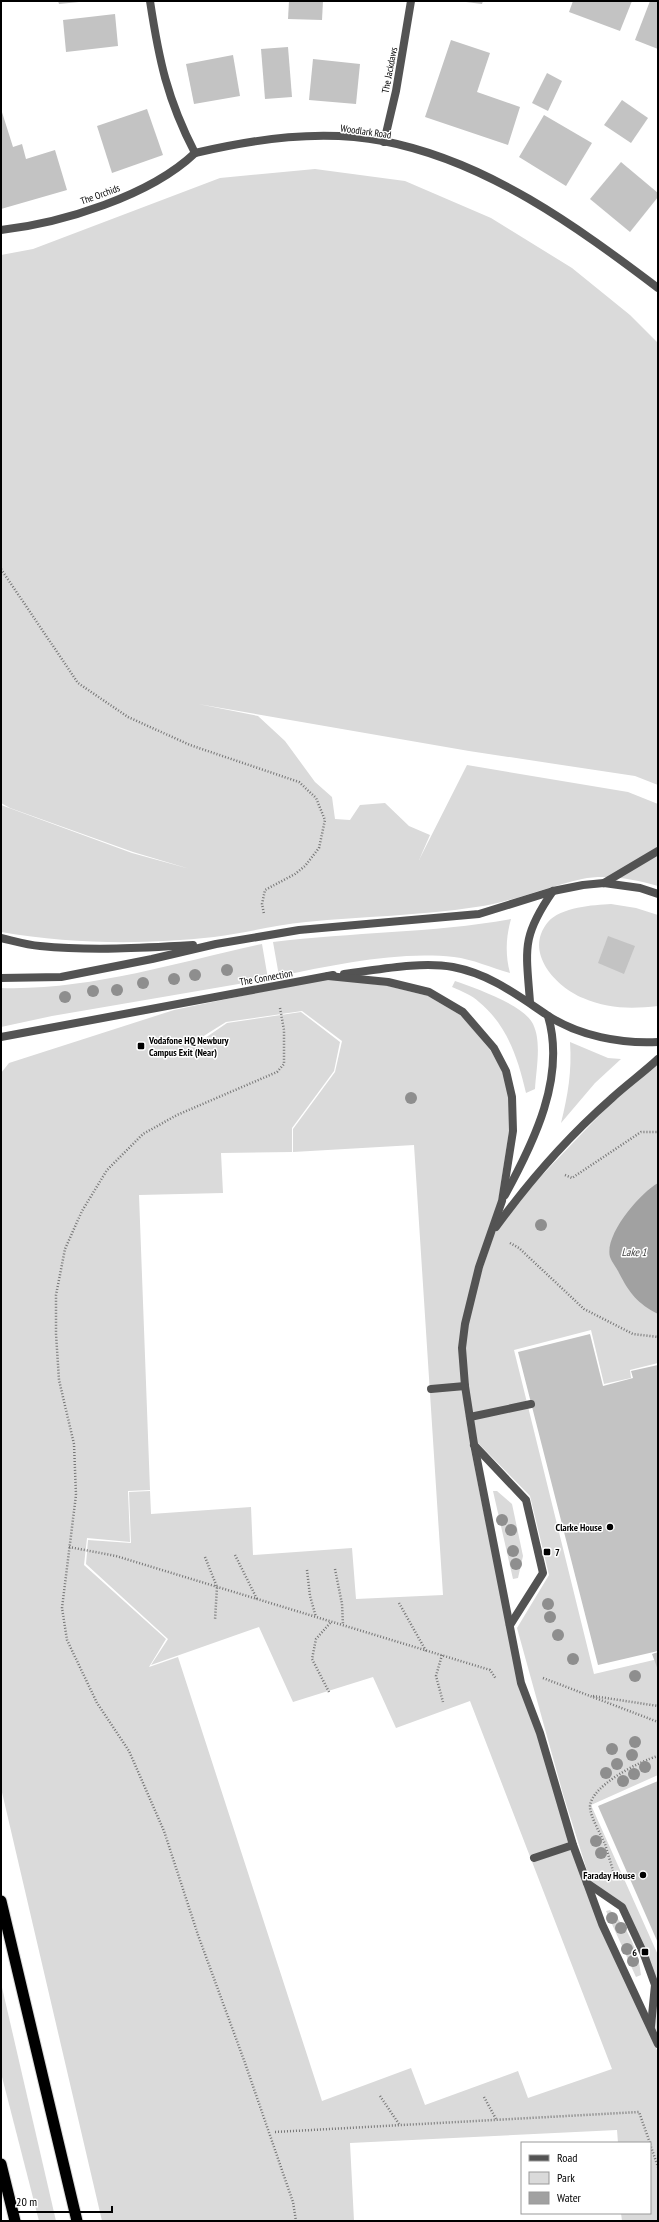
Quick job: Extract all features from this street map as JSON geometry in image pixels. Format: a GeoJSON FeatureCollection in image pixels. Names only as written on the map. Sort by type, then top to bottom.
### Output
{"type":"FeatureCollection","features":[{"type":"Feature","properties":{"kind":"highway"},"geometry":{"type":"LineString","coordinates":[[1,1901],[77,2221]]}},
{"type":"Feature","properties":{"kind":"highway"},"geometry":{"type":"LineString","coordinates":[[1,2164],[15,2221]]}},
{"type":"Feature","properties":{"kind":"street"},"geometry":{"type":"LineString","coordinates":[[150,1],[162,72],[181,126],[194,153]]}},
{"type":"Feature","properties":{"kind":"street","name":"The Jackdaws"},"geometry":{"type":"LineString","coordinates":[[384,142],[400,70],[411,1]]}},
{"type":"Feature","properties":{"kind":"street","name":"Woodlark Road"},"geometry":{"type":"LineString","coordinates":[[194,153],[258,140],[294,137],[330,137],[384,142],[444,159],[488,178],[534,202],[579,230],[658,288]]}},
{"type":"Feature","properties":{"kind":"street","name":"The Orchids"},"geometry":{"type":"LineString","coordinates":[[1,230],[21,228],[54,220],[145,188],[180,167],[194,153]]}},
{"type":"Feature","properties":{"kind":"street"},"geometry":{"type":"LineString","coordinates":[[604,884],[658,851]]}},
{"type":"Feature","properties":{"kind":"street"},"geometry":{"type":"LineString","coordinates":[[1,978],[60,977],[267,934],[351,924],[479,914],[553,891],[583,885],[604,884],[640,888],[658,894]]}},
{"type":"Feature","properties":{"kind":"street"},"geometry":{"type":"LineString","coordinates":[[530,1002],[526,951],[529,934],[536,915],[553,891]]}},
{"type":"Feature","properties":{"kind":"street"},"geometry":{"type":"LineString","coordinates":[[1,938],[38,946],[83,949],[131,949],[216,944]]}},
{"type":"Feature","properties":{"kind":"street","name":"The Connection"},"geometry":{"type":"LineString","coordinates":[[1,1036],[328,976],[424,966],[453,967],[494,980],[530,1002],[548,1016],[580,1030],[607,1039],[658,1042]]}},
{"type":"Feature","properties":{"kind":"street"},"geometry":{"type":"LineString","coordinates":[[328,976],[388,982],[429,992],[463,1012],[494,1048],[506,1071],[512,1097],[513,1130],[502,1201],[479,1267],[465,1324],[462,1348],[465,1386],[474,1444],[521,1684],[540,1733],[573,1845],[602,1924],[658,2044]]}},
{"type":"Feature","properties":{"kind":"street"},"geometry":{"type":"LineString","coordinates":[[502,1201],[524,1160],[542,1118],[552,1063],[553,1033],[548,1016]]}},
{"type":"Feature","properties":{"kind":"street"},"geometry":{"type":"LineString","coordinates":[[492,1232],[544,1166],[611,1099],[658,1059]]}},
{"type":"Feature","properties":{"kind":"street"},"geometry":{"type":"LineString","coordinates":[[431,1389],[465,1386]]}},
{"type":"Feature","properties":{"kind":"street"},"geometry":{"type":"LineString","coordinates":[[470,1417],[531,1404]]}},
{"type":"Feature","properties":{"kind":"street"},"geometry":{"type":"LineString","coordinates":[[474,1444],[526,1500],[543,1573],[510,1625]]}},
{"type":"Feature","properties":{"kind":"street"},"geometry":{"type":"LineString","coordinates":[[534,1858],[573,1845]]}},
{"type":"Feature","properties":{"kind":"street"},"geometry":{"type":"LineString","coordinates":[[587,1883],[622,1907],[643,1952],[655,1985],[651,2027]]}},
{"type":"Feature","properties":{"kind":"path"},"geometry":{"type":"LineString","coordinates":[[1,569],[78,683],[128,717],[190,745],[299,782],[316,798],[325,820],[319,848],[305,866],[295,874],[265,890],[262,904],[267,934]]}},
{"type":"Feature","properties":{"kind":"path"},"geometry":{"type":"LineString","coordinates":[[276,986],[284,1030],[284,1064],[277,1072],[177,1115],[143,1134],[107,1170],[82,1211],[66,1249],[56,1295],[56,1334],[59,1380],[74,1444],[76,1495],[62,1608],[67,1640],[97,1703],[130,1751],[164,1831],[198,1934],[293,2202],[296,2221]]}},
{"type":"Feature","properties":{"kind":"path"},"geometry":{"type":"LineString","coordinates":[[544,1166],[572,1178],[641,1132],[658,1132]]}},
{"type":"Feature","properties":{"kind":"path"},"geometry":{"type":"LineString","coordinates":[[492,1232],[519,1248],[584,1309],[632,1334],[658,1337]]}},
{"type":"Feature","properties":{"kind":"path"},"geometry":{"type":"LineString","coordinates":[[69,1547],[116,1556],[490,1670],[502,1688],[543,1678],[658,1722]]}},
{"type":"Feature","properties":{"kind":"path"},"geometry":{"type":"LineString","coordinates":[[235,1555],[257,1599]]}},
{"type":"Feature","properties":{"kind":"path"},"geometry":{"type":"LineString","coordinates":[[206,1557],[217,1587],[215,1620]]}},
{"type":"Feature","properties":{"kind":"path"},"geometry":{"type":"LineString","coordinates":[[334,1569],[342,1604],[343,1625]]}},
{"type":"Feature","properties":{"kind":"path"},"geometry":{"type":"LineString","coordinates":[[307,1570],[310,1596],[316,1617]]}},
{"type":"Feature","properties":{"kind":"path"},"geometry":{"type":"LineString","coordinates":[[399,1603],[426,1651]]}},
{"type":"Feature","properties":{"kind":"path"},"geometry":{"type":"LineString","coordinates":[[329,1692],[312,1659],[316,1639],[331,1622]]}},
{"type":"Feature","properties":{"kind":"path"},"geometry":{"type":"LineString","coordinates":[[442,1655],[436,1676],[443,1702]]}},
{"type":"Feature","properties":{"kind":"path"},"geometry":{"type":"LineString","coordinates":[[586,1695],[658,1706]]}},
{"type":"Feature","properties":{"kind":"path"},"geometry":{"type":"LineString","coordinates":[[618,1880],[590,1809],[591,1800],[602,1788],[626,1769],[642,1760],[658,1756]]}},
{"type":"Feature","properties":{"kind":"path"},"geometry":{"type":"LineString","coordinates":[[380,2096],[399,2124]]}},
{"type":"Feature","properties":{"kind":"path"},"geometry":{"type":"LineString","coordinates":[[484,2097],[496,2119]]}},
{"type":"Feature","properties":{"kind":"path"},"geometry":{"type":"LineString","coordinates":[[275,2132],[638,2112],[649,2142]]}},
{"type":"Feature","properties":{"kind":"path"},"geometry":{"type":"LineString","coordinates":[[651,2147],[658,2167]]}},
{"type":"Feature","properties":{"kind":"green space"},"geometry":{"type":"Polygon","coordinates":[[[315,169],[405,181],[491,218],[572,268],[630,315],[658,343],[658,785],[635,776],[469,751],[198,704],[258,716],[285,741],[315,782],[332,797],[335,819],[350,820],[360,805],[385,803],[409,826],[430,835],[419,860],[467,765],[628,792],[658,804],[658,886],[640,881],[611,877],[582,879],[489,905],[434,912],[306,922],[187,940],[134,942],[80,941],[1,932],[1,805],[132,853],[190,869],[133,852],[10,808],[1,803],[1,255],[33,249],[220,178],[315,169]]]}},
{"type":"Feature","properties":{"kind":"green space"},"geometry":{"type":"Polygon","coordinates":[[[611,904],[636,908],[658,915],[658,1006],[639,1008],[620,1007],[592,1002],[573,993],[563,986],[553,977],[546,967],[541,956],[539,945],[541,933],[548,922],[561,913],[569,910],[595,905],[611,904]]]}},
{"type":"Feature","properties":{"kind":"green space"},"geometry":{"type":"Polygon","coordinates":[[[511,919],[507,946],[507,959],[510,973],[461,958],[410,956],[366,960],[279,976],[273,942],[422,930],[482,924],[511,919]]]}},
{"type":"Feature","properties":{"kind":"green space"},"geometry":{"type":"Polygon","coordinates":[[[262,944],[268,979],[52,1016],[1,1027],[1,988],[34,988],[99,980],[166,967],[262,944]]]}},
{"type":"Feature","properties":{"kind":"green space"},"geometry":{"type":"Polygon","coordinates":[[[329,978],[388,986],[428,996],[462,1016],[491,1051],[503,1072],[509,1098],[509,1131],[498,1202],[476,1266],[461,1381],[470,1445],[507,1627],[570,1846],[601,1927],[658,2052],[658,2221],[622,2221],[621,2214],[651,2214],[651,2142],[618,2142],[617,2130],[350,2143],[354,2221],[102,2221],[1,1788],[1,1073],[9,1063],[174,1010],[329,978]],[[302,1011],[226,1022],[202,1037],[189,1049],[227,1023],[301,1012],[340,1042],[334,1071],[292,1128],[292,1152],[221,1153],[223,1193],[139,1195],[150,1490],[128,1491],[130,1542],[87,1538],[84,1565],[166,1639],[149,1667],[178,1657],[322,2101],[411,2068],[425,2105],[518,2071],[528,2098],[612,2069],[470,1701],[396,1728],[373,1677],[293,1702],[259,1627],[151,1665],[168,1639],[86,1564],[88,1540],[131,1543],[129,1492],[150,1491],[151,1514],[251,1507],[253,1555],[352,1548],[356,1599],[443,1595],[414,1145],[293,1152],[293,1129],[335,1072],[342,1041],[302,1011]]]}},
{"type":"Feature","properties":{"kind":"green space"},"geometry":{"type":"Polygon","coordinates":[[[455,981],[498,998],[520,1010],[528,1017],[536,1031],[538,1047],[535,1089],[526,1093],[515,1055],[497,1021],[489,1011],[476,1000],[466,993],[452,987],[455,981]]]}},
{"type":"Feature","properties":{"kind":"green space"},"geometry":{"type":"Polygon","coordinates":[[[570,1042],[608,1058],[621,1059],[595,1083],[561,1123],[569,1083],[570,1042]]]}},
{"type":"Feature","properties":{"kind":"green space"},"geometry":{"type":"Polygon","coordinates":[[[658,1062],[658,1363],[630,1370],[631,1378],[604,1384],[591,1330],[514,1350],[594,1674],[658,1659],[658,1775],[591,1805],[658,1955],[658,1985],[625,1905],[590,1880],[563,1794],[517,1628],[549,1575],[530,1496],[477,1442],[468,1386],[465,1349],[471,1304],[494,1234],[524,1194],[613,1101],[658,1062]]]}},
{"type":"Feature","properties":{"kind":"green space"},"geometry":{"type":"Polygon","coordinates":[[[493,1491],[497,1491],[512,1504],[523,1556],[518,1578],[513,1579],[493,1491]]]}},
{"type":"Feature","properties":{"kind":"green space"},"geometry":{"type":"Polygon","coordinates":[[[610,1910],[622,1924],[635,1948],[641,1975],[636,1977],[606,1911],[610,1910]]]}},
{"type":"Feature","properties":{"kind":"green space"},"geometry":{"type":"Polygon","coordinates":[[[1,1983],[56,2221],[39,2221],[1,2073],[1,1983]]]}},
{"type":"Feature","properties":{"kind":"green space"},"geometry":{"type":"Polygon","coordinates":[[[658,1985],[658,2041],[652,2027],[658,1985]]]}},
{"type":"Feature","properties":{"kind":"water","name":"Lake 1"},"geometry":{"type":"Polygon","coordinates":[[[658,1183],[658,1314],[639,1302],[631,1292],[610,1257],[610,1248],[612,1238],[633,1205],[658,1183]]]}},
{"type":"Feature","properties":{"kind":"building"},"geometry":{"type":"Polygon","coordinates":[[[58,1],[79,1],[79,2],[59,4],[58,1]]]}},
{"type":"Feature","properties":{"kind":"building"},"geometry":{"type":"Polygon","coordinates":[[[289,1],[323,1],[322,20],[288,19],[289,1]]]}},
{"type":"Feature","properties":{"kind":"building"},"geometry":{"type":"Polygon","coordinates":[[[458,1],[483,1],[482,4],[458,1]]]}},
{"type":"Feature","properties":{"kind":"building"},"geometry":{"type":"Polygon","coordinates":[[[573,1],[632,1],[620,31],[569,12],[573,1]]]}},
{"type":"Feature","properties":{"kind":"building"},"geometry":{"type":"Polygon","coordinates":[[[650,1],[658,1],[658,49],[635,40],[650,1]]]}},
{"type":"Feature","properties":{"kind":"building"},"geometry":{"type":"Polygon","coordinates":[[[115,14],[118,46],[66,52],[63,20],[115,14]]]}},
{"type":"Feature","properties":{"kind":"building"},"geometry":{"type":"Polygon","coordinates":[[[451,40],[490,53],[477,92],[520,107],[508,145],[425,117],[451,40]]]}},
{"type":"Feature","properties":{"kind":"building"},"geometry":{"type":"Polygon","coordinates":[[[288,47],[292,97],[265,99],[261,49],[288,47]]]}},
{"type":"Feature","properties":{"kind":"building"},"geometry":{"type":"Polygon","coordinates":[[[233,55],[240,96],[194,104],[186,64],[233,55]]]}},
{"type":"Feature","properties":{"kind":"building"},"geometry":{"type":"Polygon","coordinates":[[[313,59],[360,64],[356,104],[309,100],[313,59]]]}},
{"type":"Feature","properties":{"kind":"building"},"geometry":{"type":"Polygon","coordinates":[[[547,73],[562,81],[548,111],[532,103],[547,73]]]}},
{"type":"Feature","properties":{"kind":"building"},"geometry":{"type":"Polygon","coordinates":[[[622,100],[648,118],[631,143],[604,125],[622,100]]]}},
{"type":"Feature","properties":{"kind":"building"},"geometry":{"type":"Polygon","coordinates":[[[1,109],[13,147],[22,144],[26,159],[55,150],[67,190],[1,209],[1,109]]]}},
{"type":"Feature","properties":{"kind":"building"},"geometry":{"type":"Polygon","coordinates":[[[147,109],[163,155],[112,173],[97,126],[147,109]]]}},
{"type":"Feature","properties":{"kind":"building"},"geometry":{"type":"Polygon","coordinates":[[[544,115],[592,143],[566,186],[519,157],[544,115]]]}},
{"type":"Feature","properties":{"kind":"building"},"geometry":{"type":"Polygon","coordinates":[[[621,162],[658,193],[658,197],[630,232],[590,199],[621,162]]]}},
{"type":"Feature","properties":{"kind":"building"},"geometry":{"type":"Polygon","coordinates":[[[608,936],[635,946],[624,974],[598,963],[608,936]]]}},
{"type":"Feature","properties":{"kind":"building","name":"Clarke House"},"geometry":{"type":"Polygon","coordinates":[[[590,1334],[603,1386],[633,1378],[631,1371],[658,1365],[658,1651],[598,1665],[518,1352],[590,1334]]]}},
{"type":"Feature","properties":{"kind":"building"},"geometry":{"type":"Polygon","coordinates":[[[658,1652],[658,1670],[652,1654],[658,1652]]]}},
{"type":"Feature","properties":{"kind":"building","name":"Faraday House"},"geometry":{"type":"Polygon","coordinates":[[[658,1781],[658,1943],[598,1806],[658,1781]]]}},
{"type":"Feature","properties":{"kind":"place","name":"Vodafone HQ Newbury Campus Exit (Near)"},"geometry":{"type":"Point","coordinates":[141,1046]}},
{"type":"Feature","properties":{"kind":"place","name":"Clarke House"},"geometry":{"type":"Point","coordinates":[610,1527]}},
{"type":"Feature","properties":{"kind":"place","name":"7"},"geometry":{"type":"Point","coordinates":[547,1552]}},
{"type":"Feature","properties":{"kind":"place","name":"Faraday House"},"geometry":{"type":"Point","coordinates":[643,1875]}},
{"type":"Feature","properties":{"kind":"place","name":"6"},"geometry":{"type":"Point","coordinates":[645,1952]}}]}
